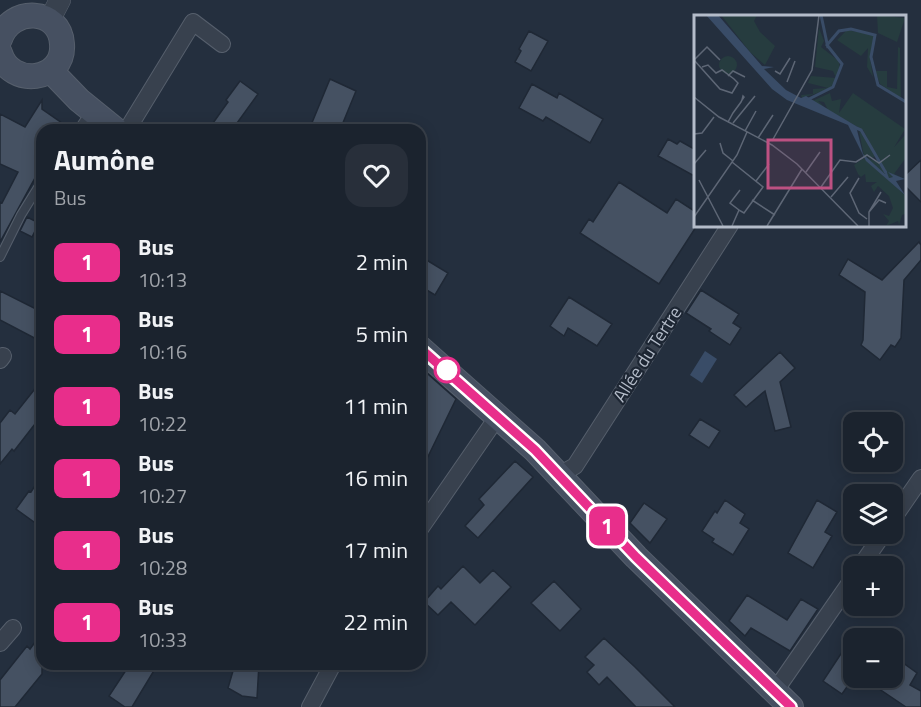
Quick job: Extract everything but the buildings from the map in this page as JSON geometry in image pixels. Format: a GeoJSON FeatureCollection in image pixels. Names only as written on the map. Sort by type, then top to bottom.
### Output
{"type":"FeatureCollection","features":[{"type":"Feature","properties":{"kind":"main road"},"geometry":{"type":"LineString","coordinates":[[0,39],[9,24],[18,17],[39,16],[54,10],[62,45],[61,55],[51,70],[42,75],[23,77],[14,73],[7,67],[0,53]]}},
{"type":"Feature","properties":{"kind":"main road"},"geometry":{"type":"LineString","coordinates":[[51,70],[108,124]]}},
{"type":"Feature","properties":{"kind":"main road"},"geometry":{"type":"LineString","coordinates":[[426,353],[498,416],[559,475],[636,557],[783,699]]}},
{"type":"Feature","properties":{"kind":"street"},"geometry":{"type":"LineString","coordinates":[[131,124],[193,21],[222,44]]}},
{"type":"Feature","properties":{"kind":"street","name":"Allée du Tertre"},"geometry":{"type":"LineString","coordinates":[[559,475],[575,466],[729,226]]}},
{"type":"Feature","properties":{"kind":"street"},"geometry":{"type":"LineString","coordinates":[[426,520],[498,416]]}},
{"type":"Feature","properties":{"kind":"street"},"geometry":{"type":"LineString","coordinates":[[903,504],[921,478]]}},
{"type":"Feature","properties":{"kind":"street"},"geometry":{"type":"LineString","coordinates":[[783,699],[843,596]]}},
{"type":"Feature","properties":{"kind":"street"},"geometry":{"type":"LineString","coordinates":[[0,644],[13,628]]}},
{"type":"Feature","properties":{"kind":"street"},"geometry":{"type":"LineString","coordinates":[[310,707],[330,670]]}},
{"type":"Feature","properties":{"kind":"lane"},"geometry":{"type":"LineString","coordinates":[[82,124],[92,111]]}},
{"type":"Feature","properties":{"kind":"lane"},"geometry":{"type":"LineString","coordinates":[[0,258],[36,191]]}},
{"type":"Feature","properties":{"kind":"water"},"geometry":{"type":"Polygon","coordinates":[[[705,351],[717,359],[702,383],[690,375],[705,351]]]}},
{"type":"Feature","properties":{"kind":"bus line","name":"1"},"geometry":{"type":"LineString","coordinates":[[426,351],[535,450],[636,557],[791,707]]}}]}
